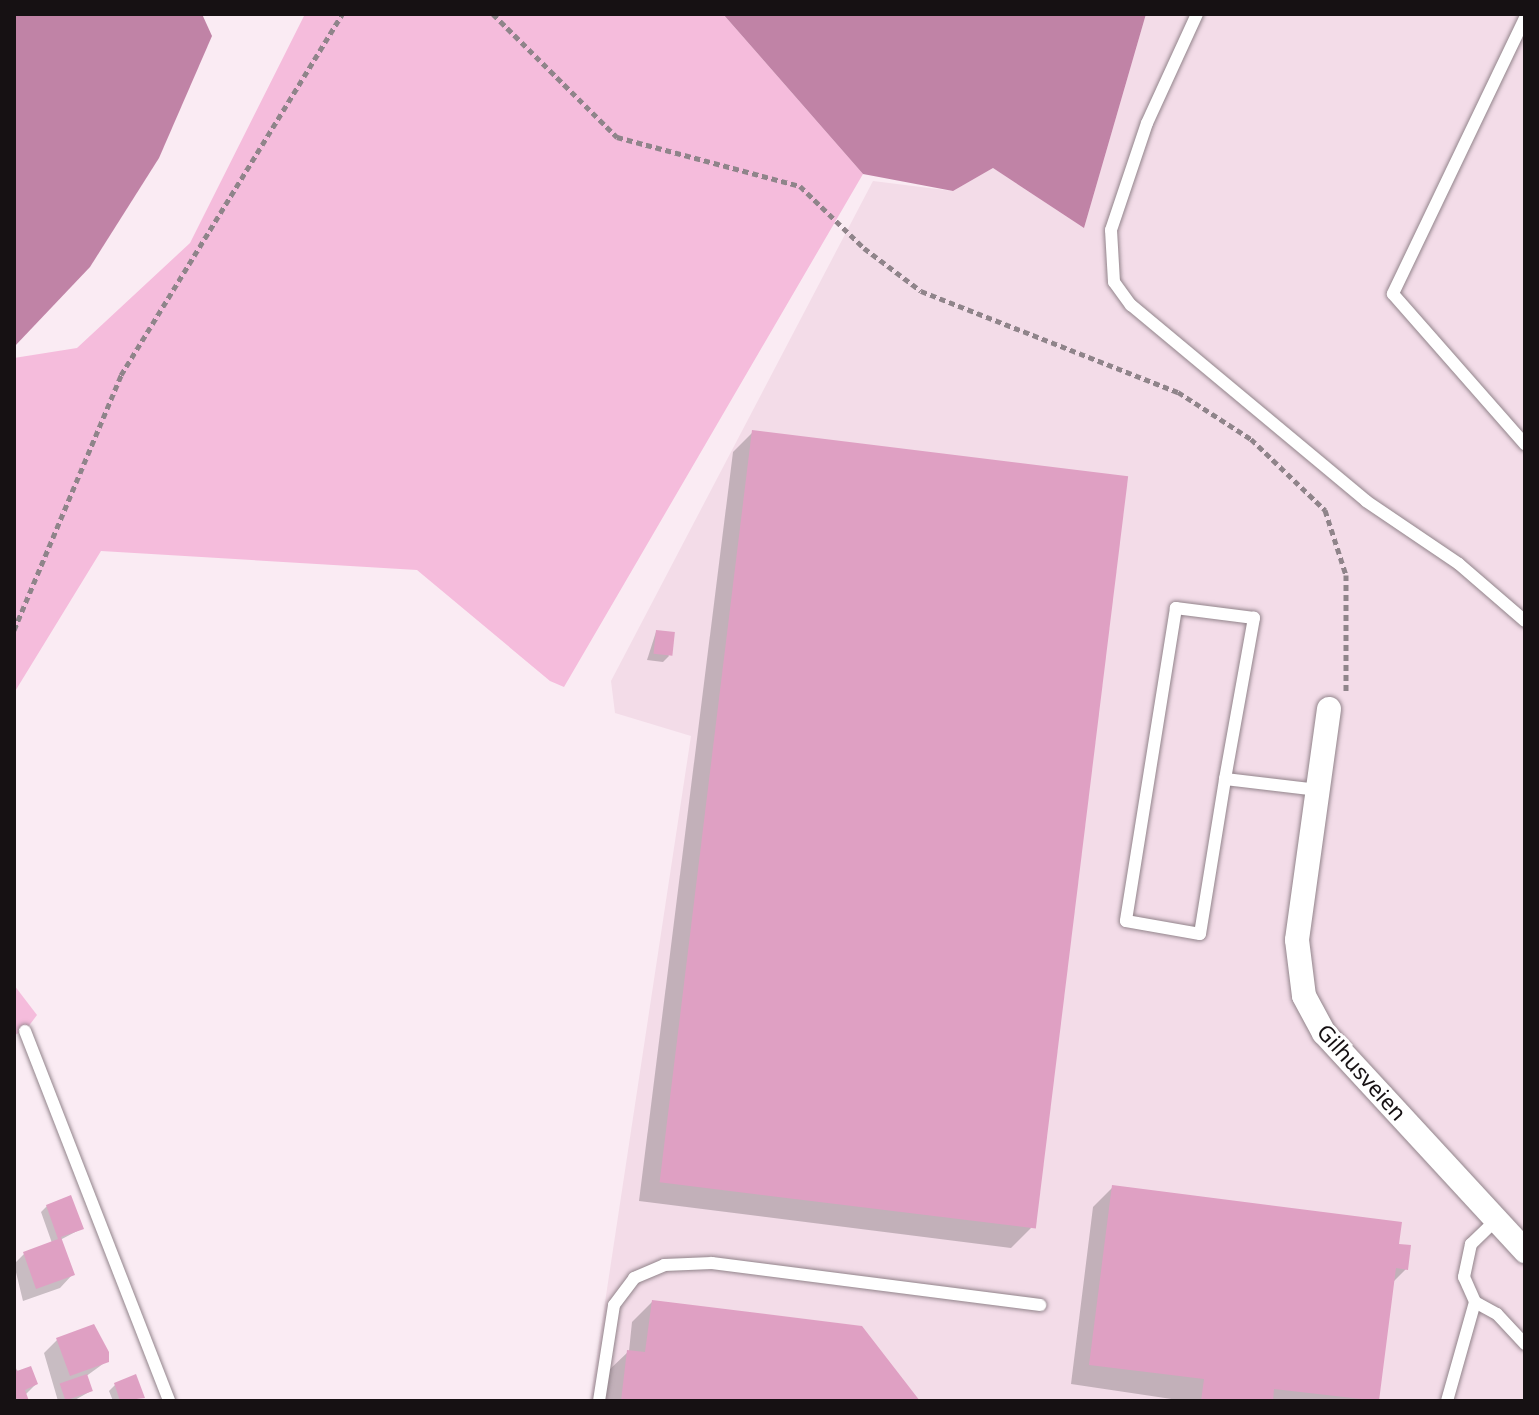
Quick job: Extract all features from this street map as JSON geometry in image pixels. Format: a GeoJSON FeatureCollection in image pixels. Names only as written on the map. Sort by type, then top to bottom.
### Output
{"type":"FeatureCollection","features":[{"type":"Feature","properties":{"kind":"street","name":"Gilhusveien"},"geometry":{"type":"LineString","coordinates":[[1337,704],[1318,790],[1297,940],[1304,996],[1324,1033],[1525,1251]]}},
{"type":"Feature","properties":{"kind":"lane"},"geometry":{"type":"LineString","coordinates":[[1197,14],[1147,123],[1111,230],[1114,282],[1131,305],[1366,501],[1459,564],[1525,621]]}},
{"type":"Feature","properties":{"kind":"lane"},"geometry":{"type":"LineString","coordinates":[[1525,18],[1393,294],[1525,444]]}},
{"type":"Feature","properties":{"kind":"lane"},"geometry":{"type":"LineString","coordinates":[[1176,608],[1254,618],[1225,779],[1200,934],[1126,921],[1176,608]]}},
{"type":"Feature","properties":{"kind":"lane"},"geometry":{"type":"LineString","coordinates":[[1225,779],[1318,790]]}},
{"type":"Feature","properties":{"kind":"lane"},"geometry":{"type":"LineString","coordinates":[[25,1031],[169,1401]]}},
{"type":"Feature","properties":{"kind":"lane"},"geometry":{"type":"LineString","coordinates":[[1496,1220],[1471,1244],[1464,1277],[1475,1302],[1497,1314],[1525,1344]]}},
{"type":"Feature","properties":{"kind":"lane"},"geometry":{"type":"LineString","coordinates":[[599,1401],[614,1305],[634,1278],[664,1265],[712,1263],[1040,1305]]}},
{"type":"Feature","properties":{"kind":"lane"},"geometry":{"type":"LineString","coordinates":[[1447,1401],[1475,1302]]}},
{"type":"Feature","properties":{"kind":"path"},"geometry":{"type":"LineString","coordinates":[[14,630],[121,375],[231,190],[342,14]]}},
{"type":"Feature","properties":{"kind":"path"},"geometry":{"type":"LineString","coordinates":[[493,14],[617,137],[800,186],[864,248],[921,291],[1178,392],[1251,439],[1325,510],[1346,575],[1337,704]]}},
{"type":"Feature","properties":{"kind":"shaded area"},"geometry":{"type":"Polygon","coordinates":[[[14,14],[202,14],[212,36],[159,158],[90,267],[14,347],[14,14]]]}},
{"type":"Feature","properties":{"kind":"shaded area"},"geometry":{"type":"Polygon","coordinates":[[[305,14],[723,14],[863,174],[564,687],[550,681],[417,570],[101,551],[14,693],[14,358],[77,348],[190,243],[305,14]]]}},
{"type":"Feature","properties":{"kind":"shaded area"},"geometry":{"type":"Polygon","coordinates":[[[723,14],[1146,14],[1084,228],[993,168],[953,191],[863,174],[723,14]]]}},
{"type":"Feature","properties":{"kind":"shaded area"},"geometry":{"type":"Polygon","coordinates":[[[1146,14],[1525,14],[1525,1401],[590,1401],[691,736],[615,713],[611,681],[873,181],[953,191],[993,168],[1084,228],[1146,14]]]}},
{"type":"Feature","properties":{"kind":"shaded area"},"geometry":{"type":"Polygon","coordinates":[[[14,985],[37,1015],[25,1031],[14,1035],[14,985]]]}},
{"type":"Feature","properties":{"kind":"building"},"geometry":{"type":"Polygon","coordinates":[[[752,430],[1128,476],[1036,1229],[660,1182],[752,430]]]}},
{"type":"Feature","properties":{"kind":"building"},"geometry":{"type":"Polygon","coordinates":[[[656,630],[675,632],[672,656],[653,654],[656,630]]]}},
{"type":"Feature","properties":{"kind":"building"},"geometry":{"type":"Polygon","coordinates":[[[1112,1185],[1402,1222],[1399,1244],[1411,1245],[1408,1270],[1396,1268],[1379,1401],[1274,1389],[1273,1401],[1201,1401],[1204,1379],[1089,1365],[1112,1185]]]}},
{"type":"Feature","properties":{"kind":"building"},"geometry":{"type":"Polygon","coordinates":[[[71,1195],[84,1229],[61,1237],[75,1275],[36,1289],[23,1252],[58,1239],[46,1205],[71,1195]]]}},
{"type":"Feature","properties":{"kind":"building"},"geometry":{"type":"Polygon","coordinates":[[[652,1300],[862,1326],[920,1401],[621,1401],[627,1350],[645,1352],[652,1300]]]}},
{"type":"Feature","properties":{"kind":"building"},"geometry":{"type":"Polygon","coordinates":[[[94,1324],[109,1352],[109,1362],[70,1376],[56,1338],[94,1324]]]}},
{"type":"Feature","properties":{"kind":"building"},"geometry":{"type":"Polygon","coordinates":[[[14,1363],[17,1371],[31,1366],[38,1384],[25,1390],[29,1401],[14,1398],[14,1363]]]}},
{"type":"Feature","properties":{"kind":"building"},"geometry":{"type":"Polygon","coordinates":[[[87,1374],[93,1391],[65,1400],[60,1383],[87,1374]]]}},
{"type":"Feature","properties":{"kind":"building"},"geometry":{"type":"Polygon","coordinates":[[[136,1374],[145,1398],[120,1401],[114,1383],[136,1374]]]}}]}
